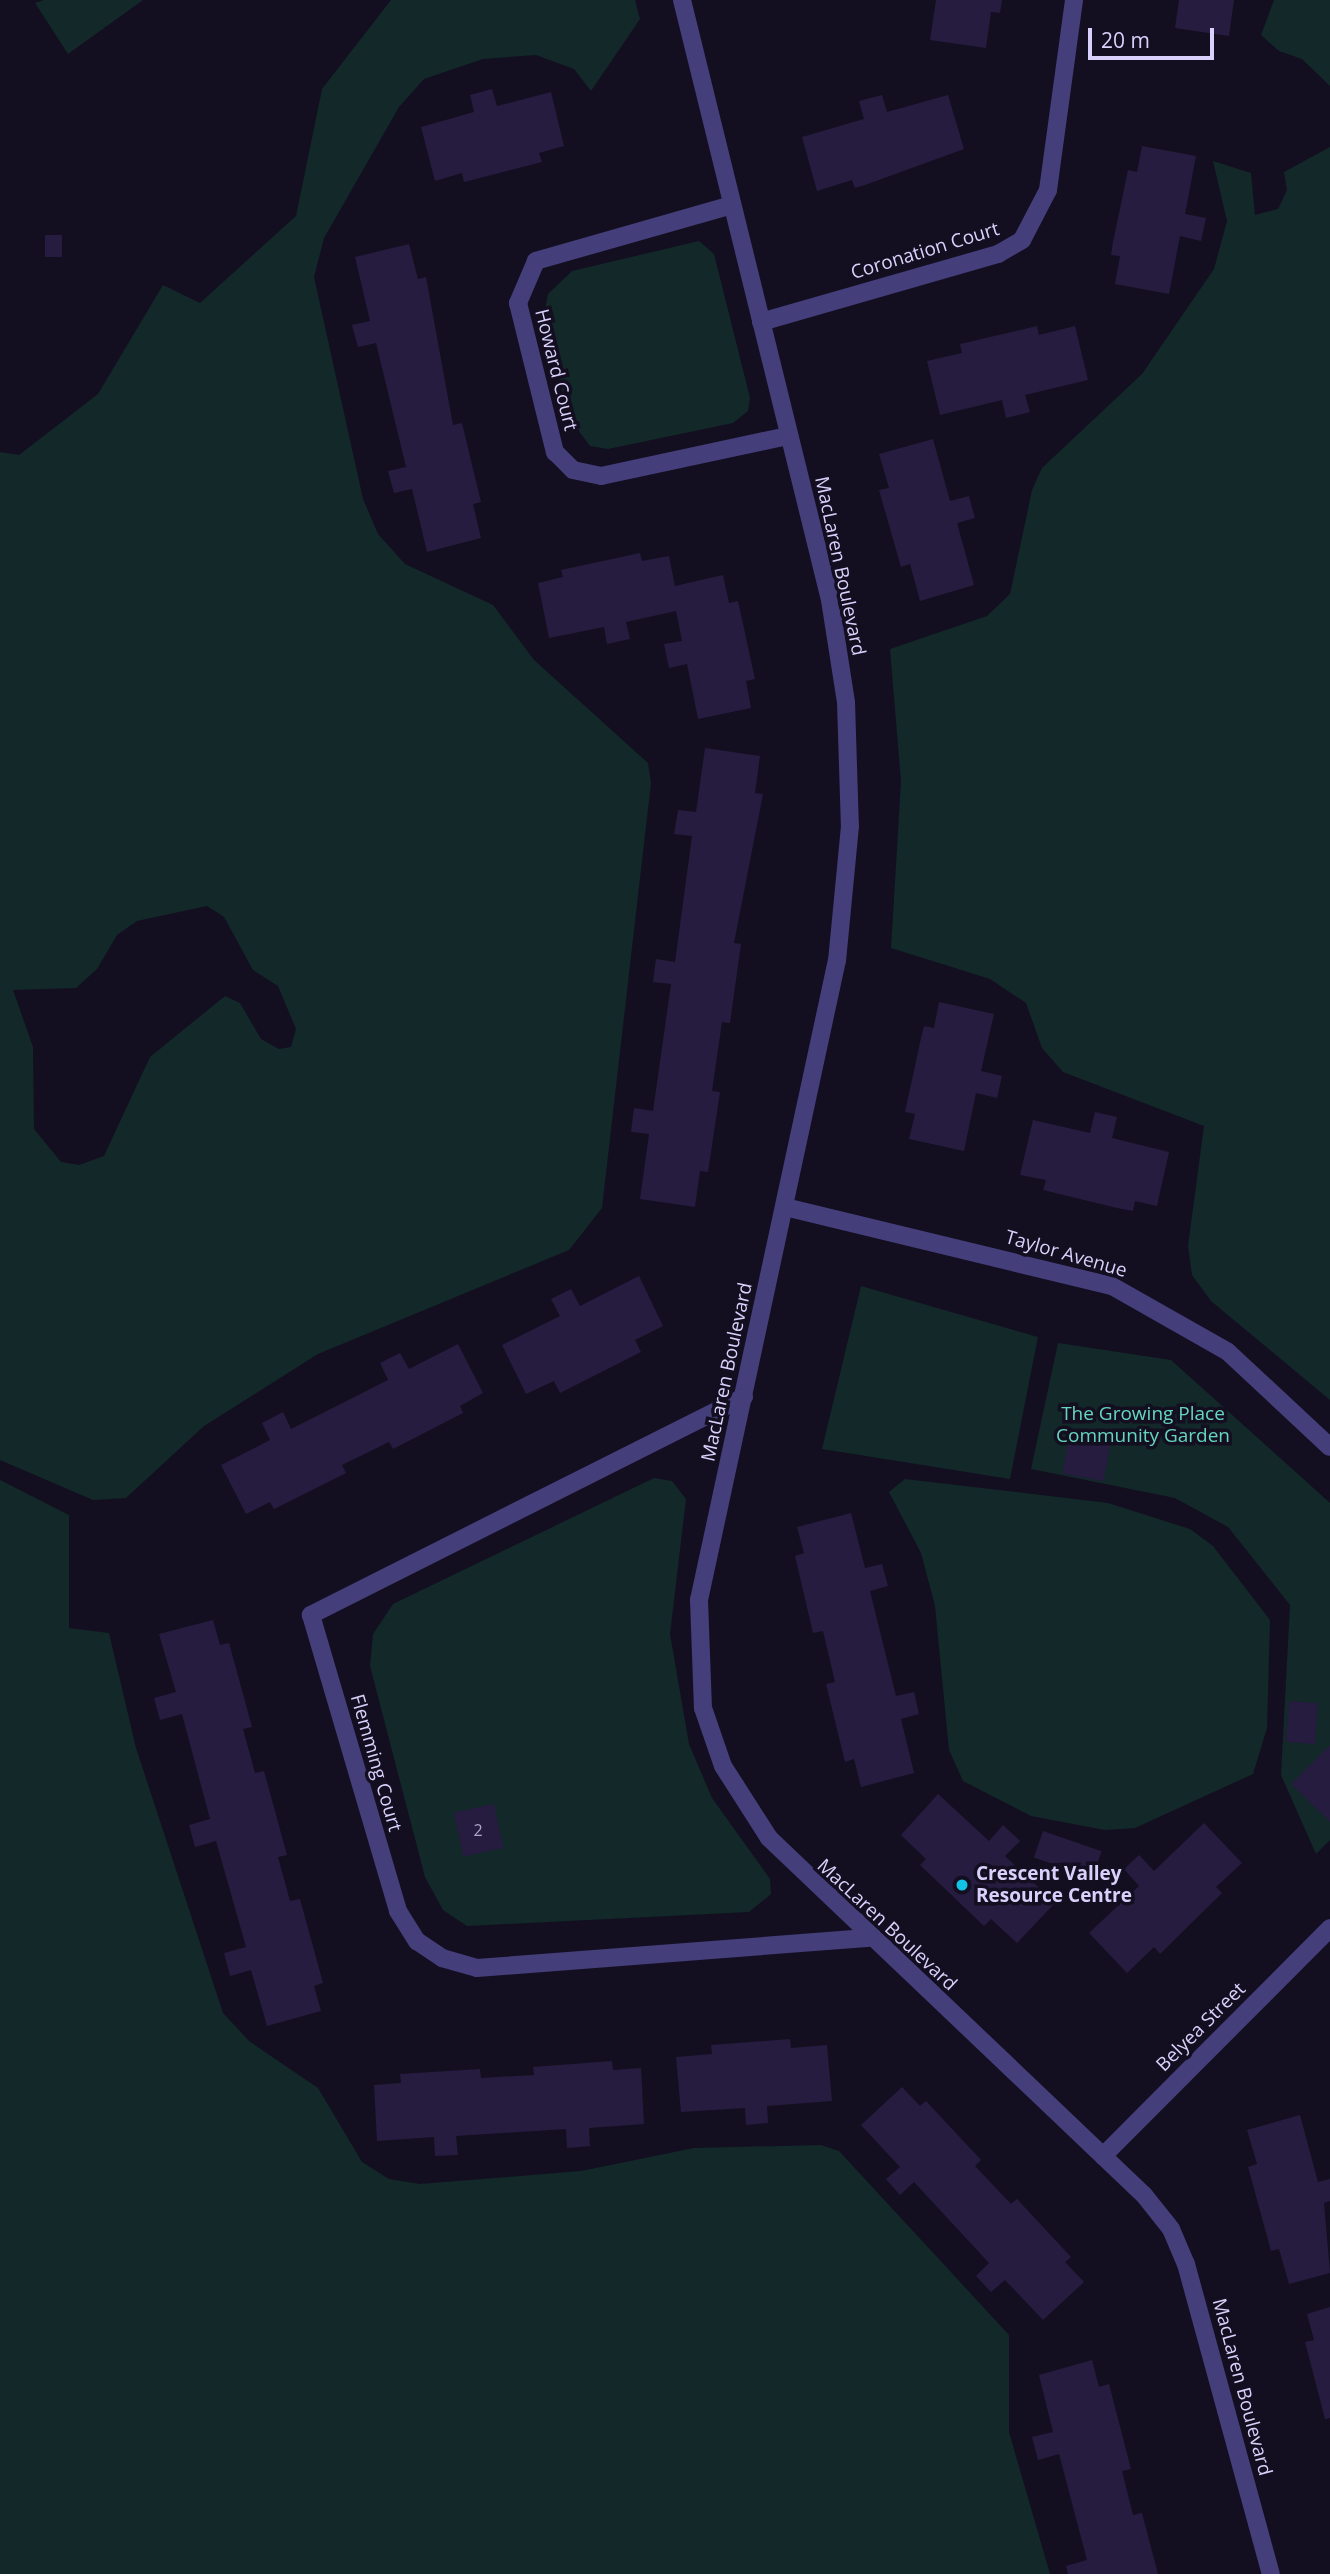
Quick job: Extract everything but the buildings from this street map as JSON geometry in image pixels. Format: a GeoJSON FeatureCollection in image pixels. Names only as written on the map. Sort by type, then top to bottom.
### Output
{"type":"FeatureCollection","features":[{"type":"Feature","properties":{"kind":"street","name":"MacLaren Boulevard"},"geometry":{"type":"LineString","coordinates":[[682,0],[830,600],[846,702],[850,826],[837,960],[699,1600],[703,1708],[740,1800],[795,1867],[1153,2204],[1181,2247],[1271,2574]]}},
{"type":"Feature","properties":{"kind":"street","name":"Coronation Court"},"geometry":{"type":"LineString","coordinates":[[761,322],[998,254],[1022,240],[1048,190],[1074,0]]}},
{"type":"Feature","properties":{"kind":"street","name":"Howard Court"},"geometry":{"type":"LineString","coordinates":[[732,205],[536,261],[519,289],[525,330],[555,452],[586,476],[788,436]]}},
{"type":"Feature","properties":{"kind":"street","name":"Taylor Avenue"},"geometry":{"type":"LineString","coordinates":[[785,1207],[1058,1269],[1122,1290],[1228,1353],[1330,1447]]}},
{"type":"Feature","properties":{"kind":"street","name":"Flemming Court"},"geometry":{"type":"LineString","coordinates":[[744,1397],[311,1615],[398,1911],[417,1941],[442,1958],[477,1968],[870,1938]]}},
{"type":"Feature","properties":{"kind":"street","name":"Belyea Street"},"geometry":{"type":"LineString","coordinates":[[1103,2156],[1330,1928]]}},
{"type":"Feature","properties":{"kind":"green space"},"geometry":{"type":"Polygon","coordinates":[[[44,0],[143,0],[68,54],[35,3],[44,0]]]}},
{"type":"Feature","properties":{"kind":"green space"},"geometry":{"type":"Polygon","coordinates":[[[391,0],[635,0],[640,19],[591,91],[574,69],[536,55],[483,59],[424,79],[399,107],[324,238],[314,277],[363,499],[378,534],[405,564],[493,605],[534,660],[648,763],[651,783],[602,1208],[569,1250],[318,1354],[204,1426],[126,1498],[93,1500],[0,1460],[0,452],[19,455],[98,394],[163,285],[200,303],[296,216],[322,89],[391,0]],[[207,906],[137,921],[117,935],[97,969],[76,988],[13,990],[33,1047],[34,1129],[61,1162],[79,1165],[104,1156],[150,1057],[225,996],[240,1003],[261,1039],[279,1049],[291,1047],[296,1029],[278,986],[253,970],[224,917],[207,906]]]}},
{"type":"Feature","properties":{"kind":"green space"},"geometry":{"type":"Polygon","coordinates":[[[1274,0],[1330,0],[1330,86],[1302,59],[1279,51],[1261,35],[1274,0]]]}},
{"type":"Feature","properties":{"kind":"green space"},"geometry":{"type":"Polygon","coordinates":[[[1330,147],[1330,1400],[1211,1301],[1192,1275],[1188,1246],[1204,1126],[1063,1072],[1042,1048],[1026,1003],[990,979],[891,948],[901,781],[890,649],[987,616],[1010,594],[1032,490],[1042,468],[1142,374],[1214,269],[1227,221],[1213,161],[1251,173],[1255,215],[1278,209],[1287,190],[1284,172],[1330,147]]]}},
{"type":"Feature","properties":{"kind":"green space"},"geometry":{"type":"Polygon","coordinates":[[[699,241],[714,254],[750,398],[748,411],[733,423],[608,449],[590,446],[569,418],[544,314],[548,294],[572,271],[699,241]]]}},
{"type":"Feature","properties":{"kind":"green space"},"geometry":{"type":"Polygon","coordinates":[[[861,1286],[1038,1337],[1010,1479],[822,1449],[861,1286]]]}},
{"type":"Feature","properties":{"kind":"green space","name":"The Growing Place Community Garden"},"geometry":{"type":"Polygon","coordinates":[[[1058,1343],[1171,1360],[1330,1503],[1330,1840],[1316,1854],[1281,1775],[1290,1605],[1228,1527],[1175,1498],[1031,1469],[1058,1343]]]}},
{"type":"Feature","properties":{"kind":"green space"},"geometry":{"type":"Polygon","coordinates":[[[654,1478],[672,1481],[686,1499],[670,1634],[689,1744],[712,1798],[770,1879],[771,1894],[749,1912],[467,1926],[443,1910],[425,1877],[370,1666],[373,1634],[393,1604],[654,1478]]]}},
{"type":"Feature","properties":{"kind":"green space"},"geometry":{"type":"Polygon","coordinates":[[[905,1479],[1108,1503],[1190,1529],[1213,1546],[1270,1620],[1267,1728],[1253,1774],[1135,1828],[1105,1830],[1031,1816],[963,1781],[949,1750],[935,1606],[921,1553],[889,1492],[905,1479]]]}},
{"type":"Feature","properties":{"kind":"green space"},"geometry":{"type":"Polygon","coordinates":[[[0,1480],[69,1515],[69,1628],[109,1633],[136,1748],[223,2013],[249,2041],[318,2088],[362,2162],[389,2179],[420,2184],[581,2171],[694,2148],[821,2145],[839,2151],[1009,2335],[1009,2432],[1050,2574],[0,2574],[0,1480]]]}},
{"type":"Feature","properties":{"kind":"place","name":"Crescent Valley Resource Centre"},"geometry":{"type":"Point","coordinates":[962,1885]}}]}
